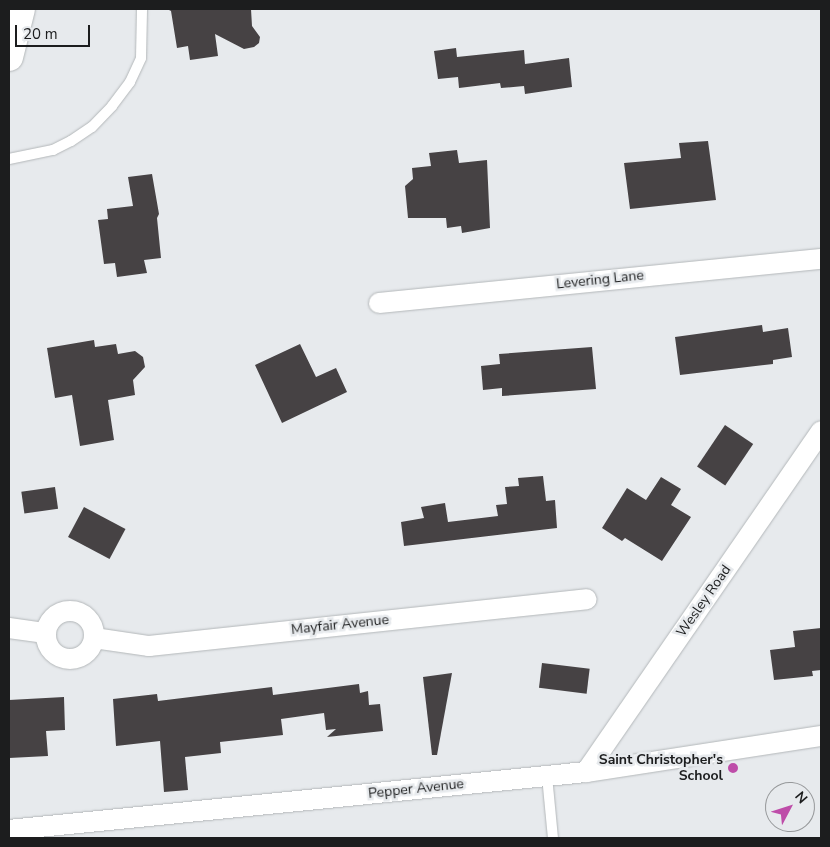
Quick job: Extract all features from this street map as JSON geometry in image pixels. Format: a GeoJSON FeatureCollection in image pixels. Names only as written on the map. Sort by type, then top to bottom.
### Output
{"type":"FeatureCollection","features":[{"type":"Feature","properties":{"kind":"main road"},"geometry":{"type":"LineString","coordinates":[[9,57],[21,9]]}},
{"type":"Feature","properties":{"kind":"street","name":"Levering Lane"},"geometry":{"type":"LineString","coordinates":[[380,303],[821,259]]}},
{"type":"Feature","properties":{"kind":"street","name":"Wesley Road"},"geometry":{"type":"LineString","coordinates":[[586,772],[821,431]]}},
{"type":"Feature","properties":{"kind":"street","name":"Mayfair Avenue"},"geometry":{"type":"LineString","coordinates":[[94,638],[149,646],[586,599]]}},
{"type":"Feature","properties":{"kind":"street"},"geometry":{"type":"LineString","coordinates":[[73,611],[87,618],[94,638],[92,646],[80,658],[64,658],[51,649],[46,633],[58,614],[73,611]]}},
{"type":"Feature","properties":{"kind":"street"},"geometry":{"type":"LineString","coordinates":[[9,628],[46,633]]}},
{"type":"Feature","properties":{"kind":"street","name":"Pepper Avenue"},"geometry":{"type":"LineString","coordinates":[[9,830],[586,772],[821,736]]}},
{"type":"Feature","properties":{"kind":"lane"},"geometry":{"type":"LineString","coordinates":[[9,159],[53,150],[72,141],[92,127],[112,106],[130,82],[141,58],[142,9]]}},
{"type":"Feature","properties":{"kind":"lane"},"geometry":{"type":"LineString","coordinates":[[547,776],[554,838]]}},
{"type":"Feature","properties":{"kind":"building"},"geometry":{"type":"Polygon","coordinates":[[[167,9],[251,9],[252,26],[260,37],[259,43],[254,47],[244,49],[215,34],[218,56],[190,60],[188,46],[177,48],[171,11],[167,9]]]}},
{"type":"Feature","properties":{"kind":"building"},"geometry":{"type":"Polygon","coordinates":[[[456,48],[457,57],[524,50],[525,64],[569,58],[572,87],[525,94],[524,86],[501,88],[500,83],[459,88],[458,77],[438,79],[434,51],[456,48]]]}},
{"type":"Feature","properties":{"kind":"building"},"geometry":{"type":"Polygon","coordinates":[[[708,141],[716,200],[630,209],[624,163],[681,158],[679,143],[708,141]]]}},
{"type":"Feature","properties":{"kind":"building"},"geometry":{"type":"Polygon","coordinates":[[[457,150],[459,163],[487,160],[490,228],[462,233],[461,226],[447,228],[446,218],[408,218],[405,186],[413,179],[412,168],[431,166],[429,153],[457,150]]]}},
{"type":"Feature","properties":{"kind":"building"},"geometry":{"type":"Polygon","coordinates":[[[152,174],[159,214],[157,218],[161,258],[144,260],[147,273],[117,277],[115,263],[104,264],[98,220],[108,219],[107,209],[133,206],[128,177],[152,174]]]}},
{"type":"Feature","properties":{"kind":"building"},"geometry":{"type":"Polygon","coordinates":[[[762,325],[763,332],[788,328],[792,357],[773,360],[773,364],[680,375],[675,337],[762,325]]]}},
{"type":"Feature","properties":{"kind":"building"},"geometry":{"type":"Polygon","coordinates":[[[94,340],[95,347],[116,344],[118,354],[135,351],[143,357],[145,367],[133,380],[135,395],[108,400],[114,440],[80,446],[72,395],[55,398],[47,348],[94,340]]]}},
{"type":"Feature","properties":{"kind":"building"},"geometry":{"type":"Polygon","coordinates":[[[300,344],[316,377],[336,368],[347,392],[282,423],[255,365],[300,344]]]}},
{"type":"Feature","properties":{"kind":"building"},"geometry":{"type":"Polygon","coordinates":[[[592,347],[596,389],[502,396],[502,388],[483,390],[481,366],[500,364],[499,354],[592,347]]]}},
{"type":"Feature","properties":{"kind":"building"},"geometry":{"type":"Polygon","coordinates":[[[725,425],[753,444],[725,485],[697,466],[725,425]]]}},
{"type":"Feature","properties":{"kind":"building"},"geometry":{"type":"Polygon","coordinates":[[[543,476],[546,501],[555,500],[557,528],[404,546],[401,522],[424,518],[421,507],[445,503],[448,522],[498,516],[496,505],[507,504],[505,487],[519,486],[518,478],[543,476]]]}},
{"type":"Feature","properties":{"kind":"building"},"geometry":{"type":"Polygon","coordinates":[[[661,477],[681,489],[671,505],[691,517],[662,561],[625,538],[622,541],[602,528],[627,488],[646,500],[661,477]]]}},
{"type":"Feature","properties":{"kind":"building"},"geometry":{"type":"Polygon","coordinates":[[[55,487],[58,509],[24,514],[21,492],[55,487]]]}},
{"type":"Feature","properties":{"kind":"building"},"geometry":{"type":"Polygon","coordinates":[[[84,507],[125,529],[110,559],[68,537],[84,507]]]}},
{"type":"Feature","properties":{"kind":"building"},"geometry":{"type":"Polygon","coordinates":[[[821,628],[821,670],[812,671],[813,676],[774,680],[770,650],[795,647],[793,631],[821,628]]]}},
{"type":"Feature","properties":{"kind":"building"},"geometry":{"type":"Polygon","coordinates":[[[542,663],[590,669],[587,694],[539,688],[542,663]]]}},
{"type":"Feature","properties":{"kind":"building"},"geometry":{"type":"Polygon","coordinates":[[[452,673],[437,755],[432,755],[423,677],[452,673]]]}},
{"type":"Feature","properties":{"kind":"building"},"geometry":{"type":"Polygon","coordinates":[[[359,684],[360,693],[368,691],[369,705],[380,704],[383,731],[327,737],[336,729],[326,730],[324,713],[281,719],[283,735],[220,742],[221,753],[185,757],[188,790],[164,792],[160,741],[116,746],[113,699],[157,694],[158,701],[272,687],[273,695],[359,684]]]}},
{"type":"Feature","properties":{"kind":"building"},"geometry":{"type":"Polygon","coordinates":[[[64,697],[65,730],[46,731],[48,756],[9,758],[9,700],[64,697]]]}},
{"type":"Feature","properties":{"kind":"place","name":"Saint Christopher's School"},"geometry":{"type":"Point","coordinates":[733,768]}}]}
